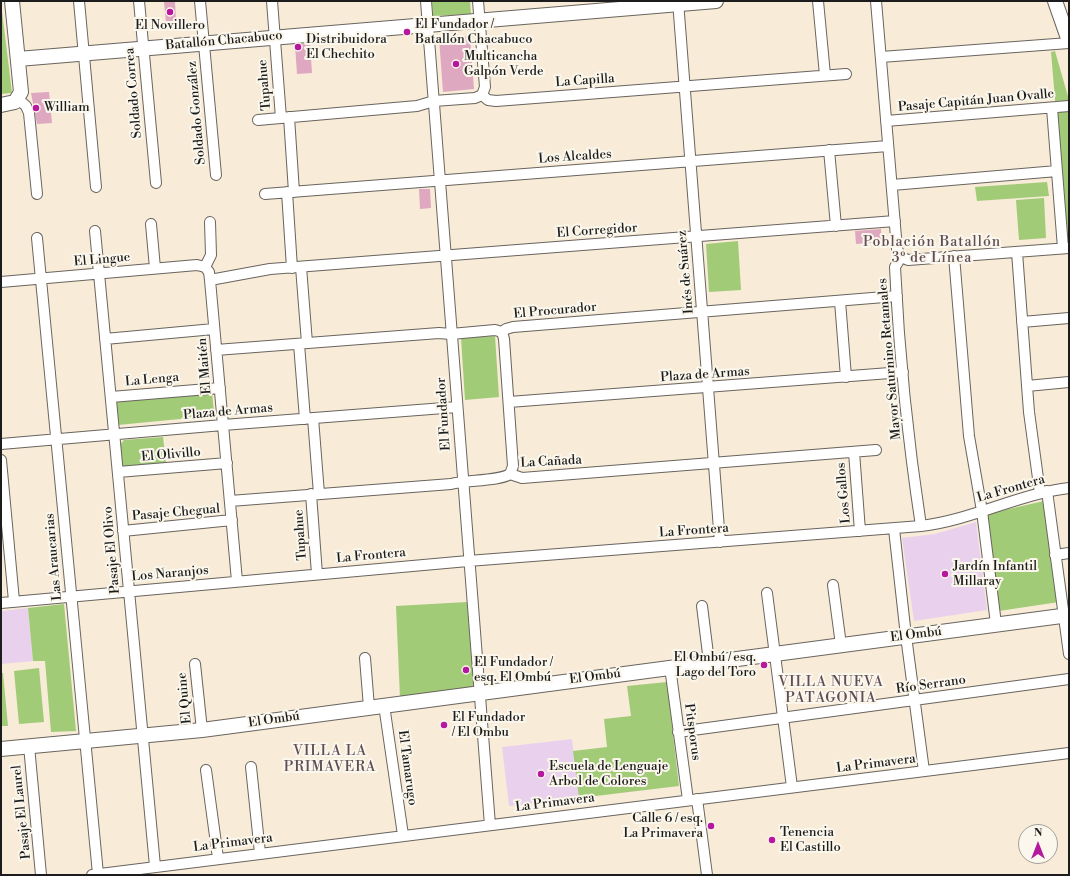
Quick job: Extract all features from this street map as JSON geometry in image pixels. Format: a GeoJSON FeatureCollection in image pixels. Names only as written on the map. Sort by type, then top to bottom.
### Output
{"type":"FeatureCollection","features":[{"type":"Feature","properties":{"kind":"street"},"geometry":{"type":"LineString","coordinates":[[1,105],[12,104],[18,99],[22,92],[12,1]]}},
{"type":"Feature","properties":{"kind":"street"},"geometry":{"type":"LineString","coordinates":[[79,1],[96,187]]}},
{"type":"Feature","properties":{"kind":"street","name":"Soldado Correa"},"geometry":{"type":"LineString","coordinates":[[139,1],[156,183]]}},
{"type":"Feature","properties":{"kind":"street","name":"Soldado González"},"geometry":{"type":"LineString","coordinates":[[200,1],[216,175]]}},
{"type":"Feature","properties":{"kind":"street","name":"Tupahue"},"geometry":{"type":"LineString","coordinates":[[272,1],[274,37],[285,118],[315,494],[317,574]]}},
{"type":"Feature","properties":{"kind":"street","name":"El Fundador"},"geometry":{"type":"LineString","coordinates":[[426,1],[478,692],[490,824]]}},
{"type":"Feature","properties":{"kind":"street"},"geometry":{"type":"LineString","coordinates":[[478,1],[485,87],[482,95]]}},
{"type":"Feature","properties":{"kind":"street","name":"Batallón Chacabuco"},"geometry":{"type":"LineString","coordinates":[[18,58],[678,2],[716,1]]}},
{"type":"Feature","properties":{"kind":"street"},"geometry":{"type":"LineString","coordinates":[[818,1],[825,75]]}},
{"type":"Feature","properties":{"kind":"street","name":"Mayor Saturnino Retamales"},"geometry":{"type":"LineString","coordinates":[[876,1],[898,252],[901,257],[895,267],[903,372],[910,448],[921,526]]}},
{"type":"Feature","properties":{"kind":"street"},"geometry":{"type":"LineString","coordinates":[[881,57],[1069,42],[1055,1]]}},
{"type":"Feature","properties":{"kind":"street","name":"Inés de Suárez"},"geometry":{"type":"LineString","coordinates":[[678,2],[720,542]]}},
{"type":"Feature","properties":{"kind":"street","name":"La Capilla"},"geometry":{"type":"LineString","coordinates":[[258,120],[417,106],[434,101],[475,98],[482,95],[488,100],[496,101],[846,74]]}},
{"type":"Feature","properties":{"kind":"street"},"geometry":{"type":"LineString","coordinates":[[18,99],[26,106],[29,113],[37,194]]}},
{"type":"Feature","properties":{"kind":"street","name":"Pasaje Capitán Juan Ovalle"},"geometry":{"type":"LineString","coordinates":[[886,121],[1069,106]]}},
{"type":"Feature","properties":{"kind":"street"},"geometry":{"type":"LineString","coordinates":[[901,257],[908,260],[1066,248],[1057,171],[1052,108]]}},
{"type":"Feature","properties":{"kind":"street","name":"Los Alcaldes"},"geometry":{"type":"LineString","coordinates":[[265,194],[888,146]]}},
{"type":"Feature","properties":{"kind":"street"},"geometry":{"type":"LineString","coordinates":[[829,150],[836,226]]}},
{"type":"Feature","properties":{"kind":"street"},"geometry":{"type":"LineString","coordinates":[[892,185],[1057,171]]}},
{"type":"Feature","properties":{"kind":"street","name":"El Corregidor"},"geometry":{"type":"LineString","coordinates":[[297,268],[895,221]]}},
{"type":"Feature","properties":{"kind":"street"},"geometry":{"type":"LineString","coordinates":[[205,267],[212,255],[210,222]]}},
{"type":"Feature","properties":{"kind":"street"},"geometry":{"type":"LineString","coordinates":[[151,224],[155,268]]}},
{"type":"Feature","properties":{"kind":"street","name":"Pasaje El Olivo"},"geometry":{"type":"LineString","coordinates":[[95,231],[155,866]]}},
{"type":"Feature","properties":{"kind":"street","name":"Las Araucarias"},"geometry":{"type":"LineString","coordinates":[[37,238],[85,741],[95,875]]}},
{"type":"Feature","properties":{"kind":"street"},"geometry":{"type":"LineString","coordinates":[[1017,252],[1027,386],[1043,492],[1066,615],[1069,654]]}},
{"type":"Feature","properties":{"kind":"street"},"geometry":{"type":"LineString","coordinates":[[954,256],[969,428],[982,511],[996,624]]}},
{"type":"Feature","properties":{"kind":"street","name":"El Lingue"},"geometry":{"type":"LineString","coordinates":[[1,282],[155,268],[200,265],[205,267]]}},
{"type":"Feature","properties":{"kind":"street","name":"El Maitén"},"geometry":{"type":"LineString","coordinates":[[205,267],[209,272],[210,280],[237,582]]}},
{"type":"Feature","properties":{"kind":"street"},"geometry":{"type":"LineString","coordinates":[[210,280],[257,270],[297,268]]}},
{"type":"Feature","properties":{"kind":"street","name":"El Procurador"},"geometry":{"type":"LineString","coordinates":[[216,350],[439,333],[451,334],[495,330],[502,332],[513,327],[897,296]]}},
{"type":"Feature","properties":{"kind":"street"},"geometry":{"type":"LineString","coordinates":[[840,301],[846,377]]}},
{"type":"Feature","properties":{"kind":"street"},"geometry":{"type":"LineString","coordinates":[[1022,322],[1069,318]]}},
{"type":"Feature","properties":{"kind":"street"},"geometry":{"type":"LineString","coordinates":[[105,339],[214,329]]}},
{"type":"Feature","properties":{"kind":"street"},"geometry":{"type":"LineString","coordinates":[[502,332],[504,339],[513,466],[510,474]]}},
{"type":"Feature","properties":{"kind":"street","name":"Plaza de Armas"},"geometry":{"type":"LineString","coordinates":[[509,402],[903,372]]}},
{"type":"Feature","properties":{"kind":"street"},"geometry":{"type":"LineString","coordinates":[[1027,386],[1069,382]]}},
{"type":"Feature","properties":{"kind":"street","name":"La Lenga"},"geometry":{"type":"LineString","coordinates":[[111,397],[220,388]]}},
{"type":"Feature","properties":{"kind":"street","name":"Plaza de Armas"},"geometry":{"type":"LineString","coordinates":[[1,444],[457,407]]}},
{"type":"Feature","properties":{"kind":"street","name":"La Cañada"},"geometry":{"type":"LineString","coordinates":[[230,501],[451,484],[462,481],[503,477],[510,474],[522,478],[876,450]]}},
{"type":"Feature","properties":{"kind":"street","name":"Los Gallos"},"geometry":{"type":"LineString","coordinates":[[854,452],[860,531]]}},
{"type":"Feature","properties":{"kind":"street"},"geometry":{"type":"LineString","coordinates":[[1,460],[14,601]]}},
{"type":"Feature","properties":{"kind":"street","name":"El Olivillo"},"geometry":{"type":"LineString","coordinates":[[118,472],[227,463]]}},
{"type":"Feature","properties":{"kind":"street","name":"La Frontera"},"geometry":{"type":"LineString","coordinates":[[317,574],[921,526],[940,523],[1043,492],[1069,488]]}},
{"type":"Feature","properties":{"kind":"street","name":"Pasaje Chegual"},"geometry":{"type":"LineString","coordinates":[[123,531],[232,520]]}},
{"type":"Feature","properties":{"kind":"street"},"geometry":{"type":"LineString","coordinates":[[894,529],[906,636],[924,771]]}},
{"type":"Feature","properties":{"kind":"street"},"geometry":{"type":"LineString","coordinates":[[1055,555],[1069,553]]}},
{"type":"Feature","properties":{"kind":"street","name":"Los Naranjos"},"geometry":{"type":"LineString","coordinates":[[1,602],[317,574]]}},
{"type":"Feature","properties":{"kind":"street"},"geometry":{"type":"LineString","coordinates":[[833,585],[841,645]]}},
{"type":"Feature","properties":{"kind":"street"},"geometry":{"type":"LineString","coordinates":[[768,593],[792,787]]}},
{"type":"Feature","properties":{"kind":"street"},"geometry":{"type":"LineString","coordinates":[[702,606],[709,662]]}},
{"type":"Feature","properties":{"kind":"street","name":"El Ombú"},"geometry":{"type":"LineString","coordinates":[[1,749],[202,730],[478,692],[1066,615]]}},
{"type":"Feature","properties":{"kind":"street"},"geometry":{"type":"LineString","coordinates":[[365,658],[369,707]]}},
{"type":"Feature","properties":{"kind":"street","name":"El Quine"},"geometry":{"type":"LineString","coordinates":[[194,664],[202,730]]}},
{"type":"Feature","properties":{"kind":"street","name":"Pitsporus"},"geometry":{"type":"LineString","coordinates":[[670,667],[678,732],[707,875]]}},
{"type":"Feature","properties":{"kind":"street","name":"Río Serrano"},"geometry":{"type":"LineString","coordinates":[[678,732],[1069,679]]}},
{"type":"Feature","properties":{"kind":"street","name":"El Tamarugo"},"geometry":{"type":"LineString","coordinates":[[384,705],[403,835]]}},
{"type":"Feature","properties":{"kind":"street","name":"Pasaje El Laurel"},"geometry":{"type":"LineString","coordinates":[[29,746],[41,875]]}},
{"type":"Feature","properties":{"kind":"street","name":"La Primavera"},"geometry":{"type":"LineString","coordinates":[[95,875],[218,858],[1069,753]]}},
{"type":"Feature","properties":{"kind":"street"},"geometry":{"type":"LineString","coordinates":[[251,767],[260,853]]}},
{"type":"Feature","properties":{"kind":"street"},"geometry":{"type":"LineString","coordinates":[[206,770],[218,858]]}},
{"type":"Feature","properties":{"kind":"shaded area","name":"Jardín Infantil Millaray"},"geometry":{"type":"Polygon","coordinates":[[[976,522],[987,610],[914,621],[902,538],[935,534],[976,522]]]}},
{"type":"Feature","properties":{"kind":"shaded area"},"geometry":{"type":"Polygon","coordinates":[[[28,608],[33,661],[1,664],[1,611],[28,608]]]}},
{"type":"Feature","properties":{"kind":"shaded area","name":"Escuela de Lenguaje Arbol de Colores"},"geometry":{"type":"Polygon","coordinates":[[[572,739],[579,798],[509,806],[502,747],[572,739]]]}},
{"type":"Feature","properties":{"kind":"green space"},"geometry":{"type":"Polygon","coordinates":[[[432,1],[470,1],[471,14],[433,16],[432,1]]]}},
{"type":"Feature","properties":{"kind":"green space"},"geometry":{"type":"Polygon","coordinates":[[[1,3],[12,93],[1,94],[1,3]]]}},
{"type":"Feature","properties":{"kind":"green space"},"geometry":{"type":"Polygon","coordinates":[[[1055,51],[1069,100],[1069,239],[1067,240],[1051,52],[1055,51]]]}},
{"type":"Feature","properties":{"kind":"green space"},"geometry":{"type":"Polygon","coordinates":[[[1047,182],[1049,196],[977,201],[975,187],[1047,182]]]}},
{"type":"Feature","properties":{"kind":"green space"},"geometry":{"type":"Polygon","coordinates":[[[1044,198],[1046,238],[1019,240],[1016,200],[1044,198]]]}},
{"type":"Feature","properties":{"kind":"green space"},"geometry":{"type":"Polygon","coordinates":[[[738,241],[741,290],[709,292],[706,244],[738,241]]]}},
{"type":"Feature","properties":{"kind":"green space"},"geometry":{"type":"Polygon","coordinates":[[[495,336],[499,397],[465,400],[461,338],[495,336]]]}},
{"type":"Feature","properties":{"kind":"green space"},"geometry":{"type":"Polygon","coordinates":[[[212,392],[214,412],[211,416],[118,425],[116,401],[212,392]]]}},
{"type":"Feature","properties":{"kind":"green space"},"geometry":{"type":"Polygon","coordinates":[[[163,437],[166,463],[122,467],[120,445],[124,440],[163,437]]]}},
{"type":"Feature","properties":{"kind":"green space"},"geometry":{"type":"Polygon","coordinates":[[[1044,501],[1059,602],[999,611],[987,514],[1044,501]]]}},
{"type":"Feature","properties":{"kind":"green space"},"geometry":{"type":"Polygon","coordinates":[[[467,602],[474,688],[400,698],[396,606],[467,602]]]}},
{"type":"Feature","properties":{"kind":"green space"},"geometry":{"type":"Polygon","coordinates":[[[64,604],[76,731],[51,732],[45,661],[33,661],[28,608],[64,604]]]}},
{"type":"Feature","properties":{"kind":"green space"},"geometry":{"type":"Polygon","coordinates":[[[39,668],[44,722],[19,724],[14,671],[39,668]]]}},
{"type":"Feature","properties":{"kind":"green space"},"geometry":{"type":"Polygon","coordinates":[[[1,673],[3,673],[8,726],[1,726],[1,673]]]}},
{"type":"Feature","properties":{"kind":"green space"},"geometry":{"type":"Polygon","coordinates":[[[667,682],[679,786],[579,798],[573,751],[607,747],[604,719],[631,716],[627,686],[667,682]]]}},
{"type":"Feature","properties":{"kind":"building","name":"El Novillero"},"geometry":{"type":"Polygon","coordinates":[[[175,1],[176,22],[166,23],[164,2],[175,1]]]}},
{"type":"Feature","properties":{"kind":"building","name":"Multicancha Galpón Verde"},"geometry":{"type":"Polygon","coordinates":[[[470,36],[474,89],[443,92],[439,38],[470,36]]]}},
{"type":"Feature","properties":{"kind":"building"},"geometry":{"type":"Polygon","coordinates":[[[310,43],[312,73],[297,74],[295,45],[310,43]]]}},
{"type":"Feature","properties":{"kind":"building"},"geometry":{"type":"Polygon","coordinates":[[[49,92],[52,123],[37,124],[31,93],[49,92]]]}},
{"type":"Feature","properties":{"kind":"building"},"geometry":{"type":"Polygon","coordinates":[[[419,189],[430,189],[431,208],[420,209],[419,189]]]}},
{"type":"Feature","properties":{"kind":"building"},"geometry":{"type":"Polygon","coordinates":[[[881,229],[882,242],[856,244],[855,231],[881,229]]]}},
{"type":"Feature","properties":{"kind":"place","name":"El Novillero"},"geometry":{"type":"Point","coordinates":[170,12]}},
{"type":"Feature","properties":{"kind":"place","name":"El Fundador / Batallón Chacabuco"},"geometry":{"type":"Point","coordinates":[407,32]}},
{"type":"Feature","properties":{"kind":"place","name":"Distribuidora El Chechito"},"geometry":{"type":"Point","coordinates":[298,47]}},
{"type":"Feature","properties":{"kind":"place","name":"Multicancha Galpón Verde"},"geometry":{"type":"Point","coordinates":[456,64]}},
{"type":"Feature","properties":{"kind":"place","name":"William"},"geometry":{"type":"Point","coordinates":[36,108]}},
{"type":"Feature","properties":{"kind":"place","name":"Jardín Infantil Millaray"},"geometry":{"type":"Point","coordinates":[945,574]}},
{"type":"Feature","properties":{"kind":"place","name":"El Ombú / esq. Lago del Toro"},"geometry":{"type":"Point","coordinates":[764,665]}},
{"type":"Feature","properties":{"kind":"place","name":"El Fundador / esq. El Ombú"},"geometry":{"type":"Point","coordinates":[466,670]}},
{"type":"Feature","properties":{"kind":"place","name":"El Fundador / El Ombu"},"geometry":{"type":"Point","coordinates":[444,725]}},
{"type":"Feature","properties":{"kind":"place","name":"Escuela de Lenguaje Arbol de Colores"},"geometry":{"type":"Point","coordinates":[541,774]}},
{"type":"Feature","properties":{"kind":"place","name":"Calle 6 / esq. La Primavera"},"geometry":{"type":"Point","coordinates":[711,826]}},
{"type":"Feature","properties":{"kind":"place","name":"Tenencia El Castillo"},"geometry":{"type":"Point","coordinates":[772,840]}},
{"type":"Feature","properties":{"kind":"district","name":"Población Batallón 3º de Línea"},"geometry":{"type":"Point","coordinates":[932,252]}},
{"type":"Feature","properties":{"kind":"district","name":"VILLA NUEVA PATAGONIA"},"geometry":{"type":"Point","coordinates":[831,692]}},
{"type":"Feature","properties":{"kind":"district","name":"VILLA LA PRIMAVERA"},"geometry":{"type":"Point","coordinates":[330,760]}}]}
